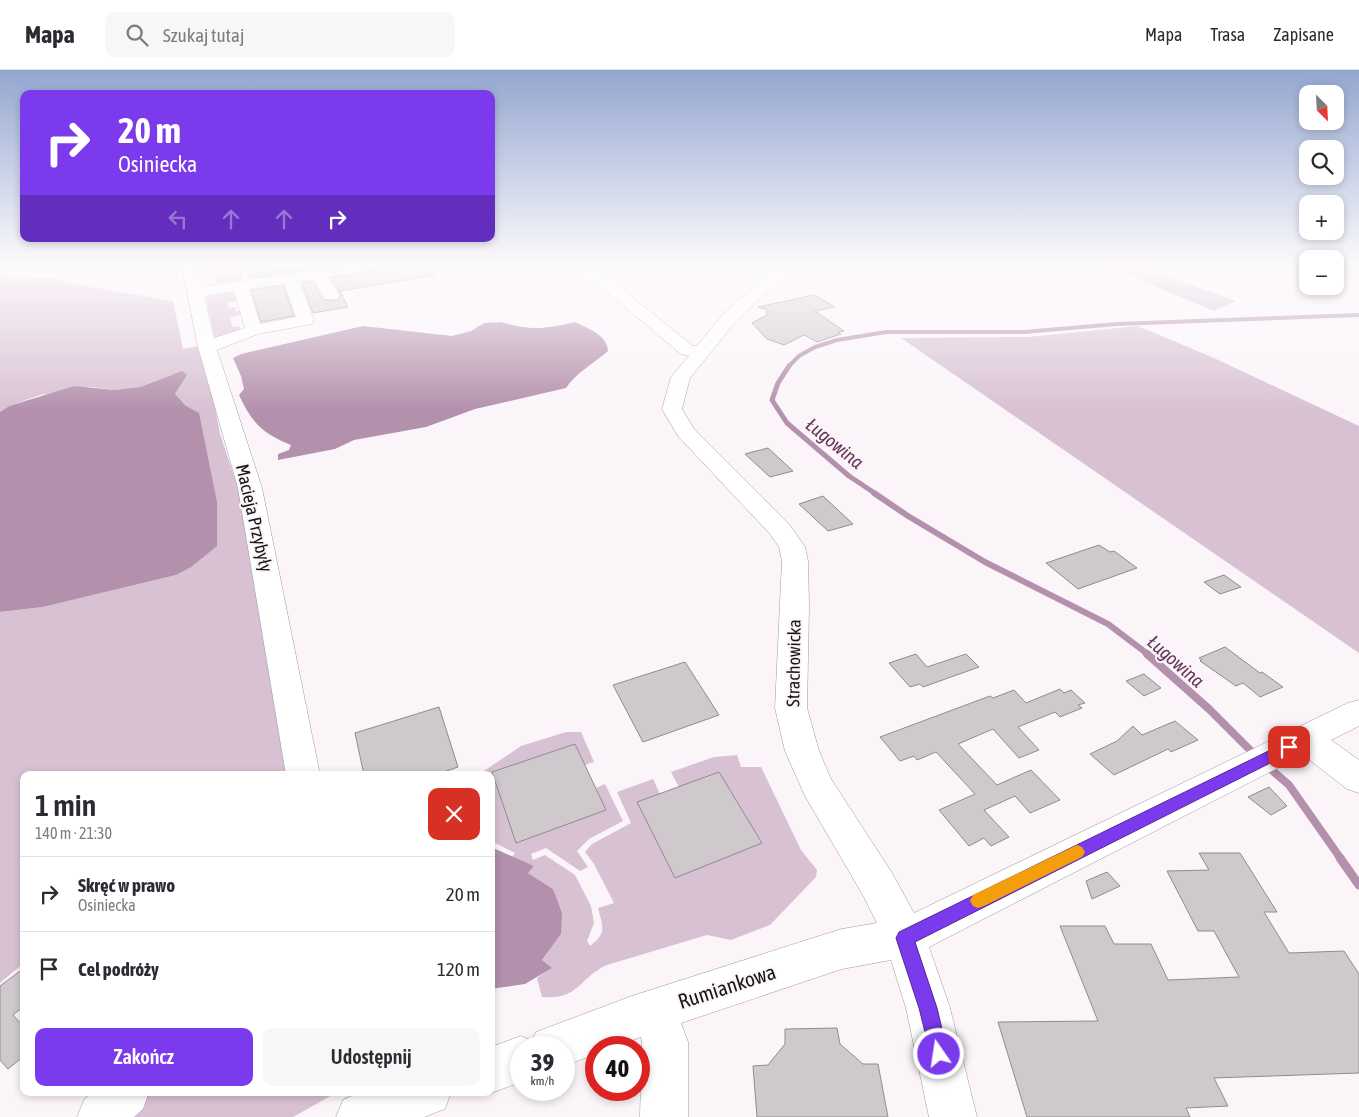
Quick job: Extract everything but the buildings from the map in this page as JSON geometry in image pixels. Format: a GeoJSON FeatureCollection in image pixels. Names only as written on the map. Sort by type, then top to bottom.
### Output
{"type":"FeatureCollection","features":[{"type":"Feature","properties":{"kind":"street","name":"Macieja Przybyły"},"geometry":{"type":"LineString","coordinates":[[199,315],[207,347],[250,488],[302,771]]}},
{"type":"Feature","properties":{"kind":"street"},"geometry":{"type":"LineString","coordinates":[[249,315],[254,330]]}},
{"type":"Feature","properties":{"kind":"street"},"geometry":{"type":"LineString","coordinates":[[207,347],[254,330],[306,320],[304,315]]}},
{"type":"Feature","properties":{"kind":"street"},"geometry":{"type":"LineString","coordinates":[[644,315],[687,350],[702,353]]}},
{"type":"Feature","properties":{"kind":"street","name":"Strachowicka"},"geometry":{"type":"LineString","coordinates":[[732,315],[682,377],[675,394],[672,409],[685,432],[780,528],[792,547],[795,561],[795,607],[791,708],[802,751],[817,786],[878,885],[905,938],[928,1008],[953,1117]]}},
{"type":"Feature","properties":{"kind":"street","name":"Rumiankowa"},"geometry":{"type":"LineString","coordinates":[[575,1040],[842,949],[905,938],[1359,712]]}},
{"type":"Feature","properties":{"kind":"street"},"geometry":{"type":"LineString","coordinates":[[1305,739],[1359,779]]}},
{"type":"Feature","properties":{"kind":"street"},"geometry":{"type":"LineString","coordinates":[[655,1011],[665,1042],[664,1117]]}},
{"type":"Feature","properties":{"kind":"street"},"geometry":{"type":"LineString","coordinates":[[495,1069],[510,1063]]}},
{"type":"Feature","properties":{"kind":"street"},"geometry":{"type":"LineString","coordinates":[[101,1117],[122,1096]]}},
{"type":"Feature","properties":{"kind":"street"},"geometry":{"type":"LineString","coordinates":[[377,1109],[416,1096]]}},
{"type":"Feature","properties":{"kind":"shaded area"},"geometry":{"type":"Polygon","coordinates":[[[0,315],[176,315],[183,349],[200,346],[210,382],[220,434],[245,509],[287,771],[20,771],[20,966],[0,983],[0,612],[43,607],[176,575],[217,546],[186,406],[175,394],[186,375],[171,375],[140,387],[114,390],[92,387],[40,395],[9,406],[0,412],[0,315]]]}},
{"type":"Feature","properties":{"kind":"shaded area"},"geometry":{"type":"Polygon","coordinates":[[[210,315],[241,315],[230,317],[232,327],[239,326],[240,330],[215,338],[210,315]]]}},
{"type":"Feature","properties":{"kind":"shaded area"},"geometry":{"type":"Polygon","coordinates":[[[501,322],[521,327],[538,328],[575,322],[601,336],[607,345],[608,351],[580,373],[566,388],[475,409],[426,427],[354,440],[335,449],[278,460],[278,454],[289,450],[291,445],[281,441],[259,426],[239,395],[244,389],[241,376],[233,358],[241,354],[363,326],[452,336],[471,331],[484,323],[501,322]]]}},
{"type":"Feature","properties":{"kind":"shaded area"},"geometry":{"type":"Polygon","coordinates":[[[1138,326],[1214,358],[1359,426],[1359,653],[901,338],[1028,337],[1138,326]]]}},
{"type":"Feature","properties":{"kind":"shaded area"},"geometry":{"type":"Polygon","coordinates":[[[182,371],[187,375],[175,394],[186,406],[199,413],[217,502],[217,546],[191,567],[176,575],[43,607],[0,612],[0,412],[9,406],[74,386],[114,390],[140,387],[182,371]]]}},
{"type":"Feature","properties":{"kind":"shaded area"},"geometry":{"type":"Polygon","coordinates":[[[566,732],[581,732],[594,762],[585,765],[575,744],[495,771],[484,771],[521,746],[566,732]]]}},
{"type":"Feature","properties":{"kind":"shaded area"},"geometry":{"type":"Polygon","coordinates":[[[737,755],[741,767],[761,767],[801,850],[817,870],[816,877],[770,925],[731,940],[707,935],[607,965],[597,970],[572,992],[555,997],[542,997],[537,978],[551,968],[542,960],[561,934],[553,889],[528,873],[534,866],[512,857],[515,853],[495,843],[495,773],[605,809],[596,788],[605,784],[623,821],[589,839],[577,851],[588,867],[580,871],[546,848],[531,854],[533,860],[545,855],[575,875],[591,906],[594,923],[587,941],[590,946],[599,937],[602,930],[598,908],[614,903],[594,864],[585,852],[592,844],[631,823],[617,792],[653,779],[660,794],[747,818],[719,772],[679,787],[671,772],[714,757],[737,755]]]}},
{"type":"Feature","properties":{"kind":"shaded area"},"geometry":{"type":"Polygon","coordinates":[[[495,849],[534,866],[528,873],[553,889],[562,913],[561,934],[542,960],[552,968],[525,984],[495,988],[495,849]]]}},
{"type":"Feature","properties":{"kind":"shaded area"},"geometry":{"type":"Polygon","coordinates":[[[142,1096],[331,1096],[293,1117],[120,1117],[142,1096]]]}},
{"type":"Feature","properties":{"kind":"waterway","name":"Ługowina"},"geometry":{"type":"LineString","coordinates":[[789,366],[799,356],[815,347],[837,340],[886,332],[1024,332],[1117,324],[1359,315]]}},
{"type":"Feature","properties":{"kind":"waterway","name":"Ługowina"},"geometry":{"type":"LineString","coordinates":[[789,366],[778,383],[772,400],[787,423],[849,476],[876,494]]}},
{"type":"Feature","properties":{"kind":"waterway","name":"Ługowina"},"geometry":{"type":"LineString","coordinates":[[874,493],[908,516],[985,562],[1108,624],[1149,655]]}},
{"type":"Feature","properties":{"kind":"waterway","name":"Ługowina"},"geometry":{"type":"LineString","coordinates":[[1147,654],[1209,709],[1256,756]]}},
{"type":"Feature","properties":{"kind":"waterway","name":"Ługowina"},"geometry":{"type":"LineString","coordinates":[[1267,766],[1289,785],[1341,859]]}},
{"type":"Feature","properties":{"kind":"waterway","name":"Ługowina"},"geometry":{"type":"LineString","coordinates":[[1340,858],[1359,885]]}},
{"type":"Feature","properties":{"kind":"slow traffic"},"geometry":{"type":"LineString","coordinates":[[978,901],[1077,852]]}},
{"type":"Feature","properties":{"kind":"route"},"geometry":{"type":"LineString","coordinates":[[939,1054],[928,1008],[905,938],[1289,747]]}}]}
